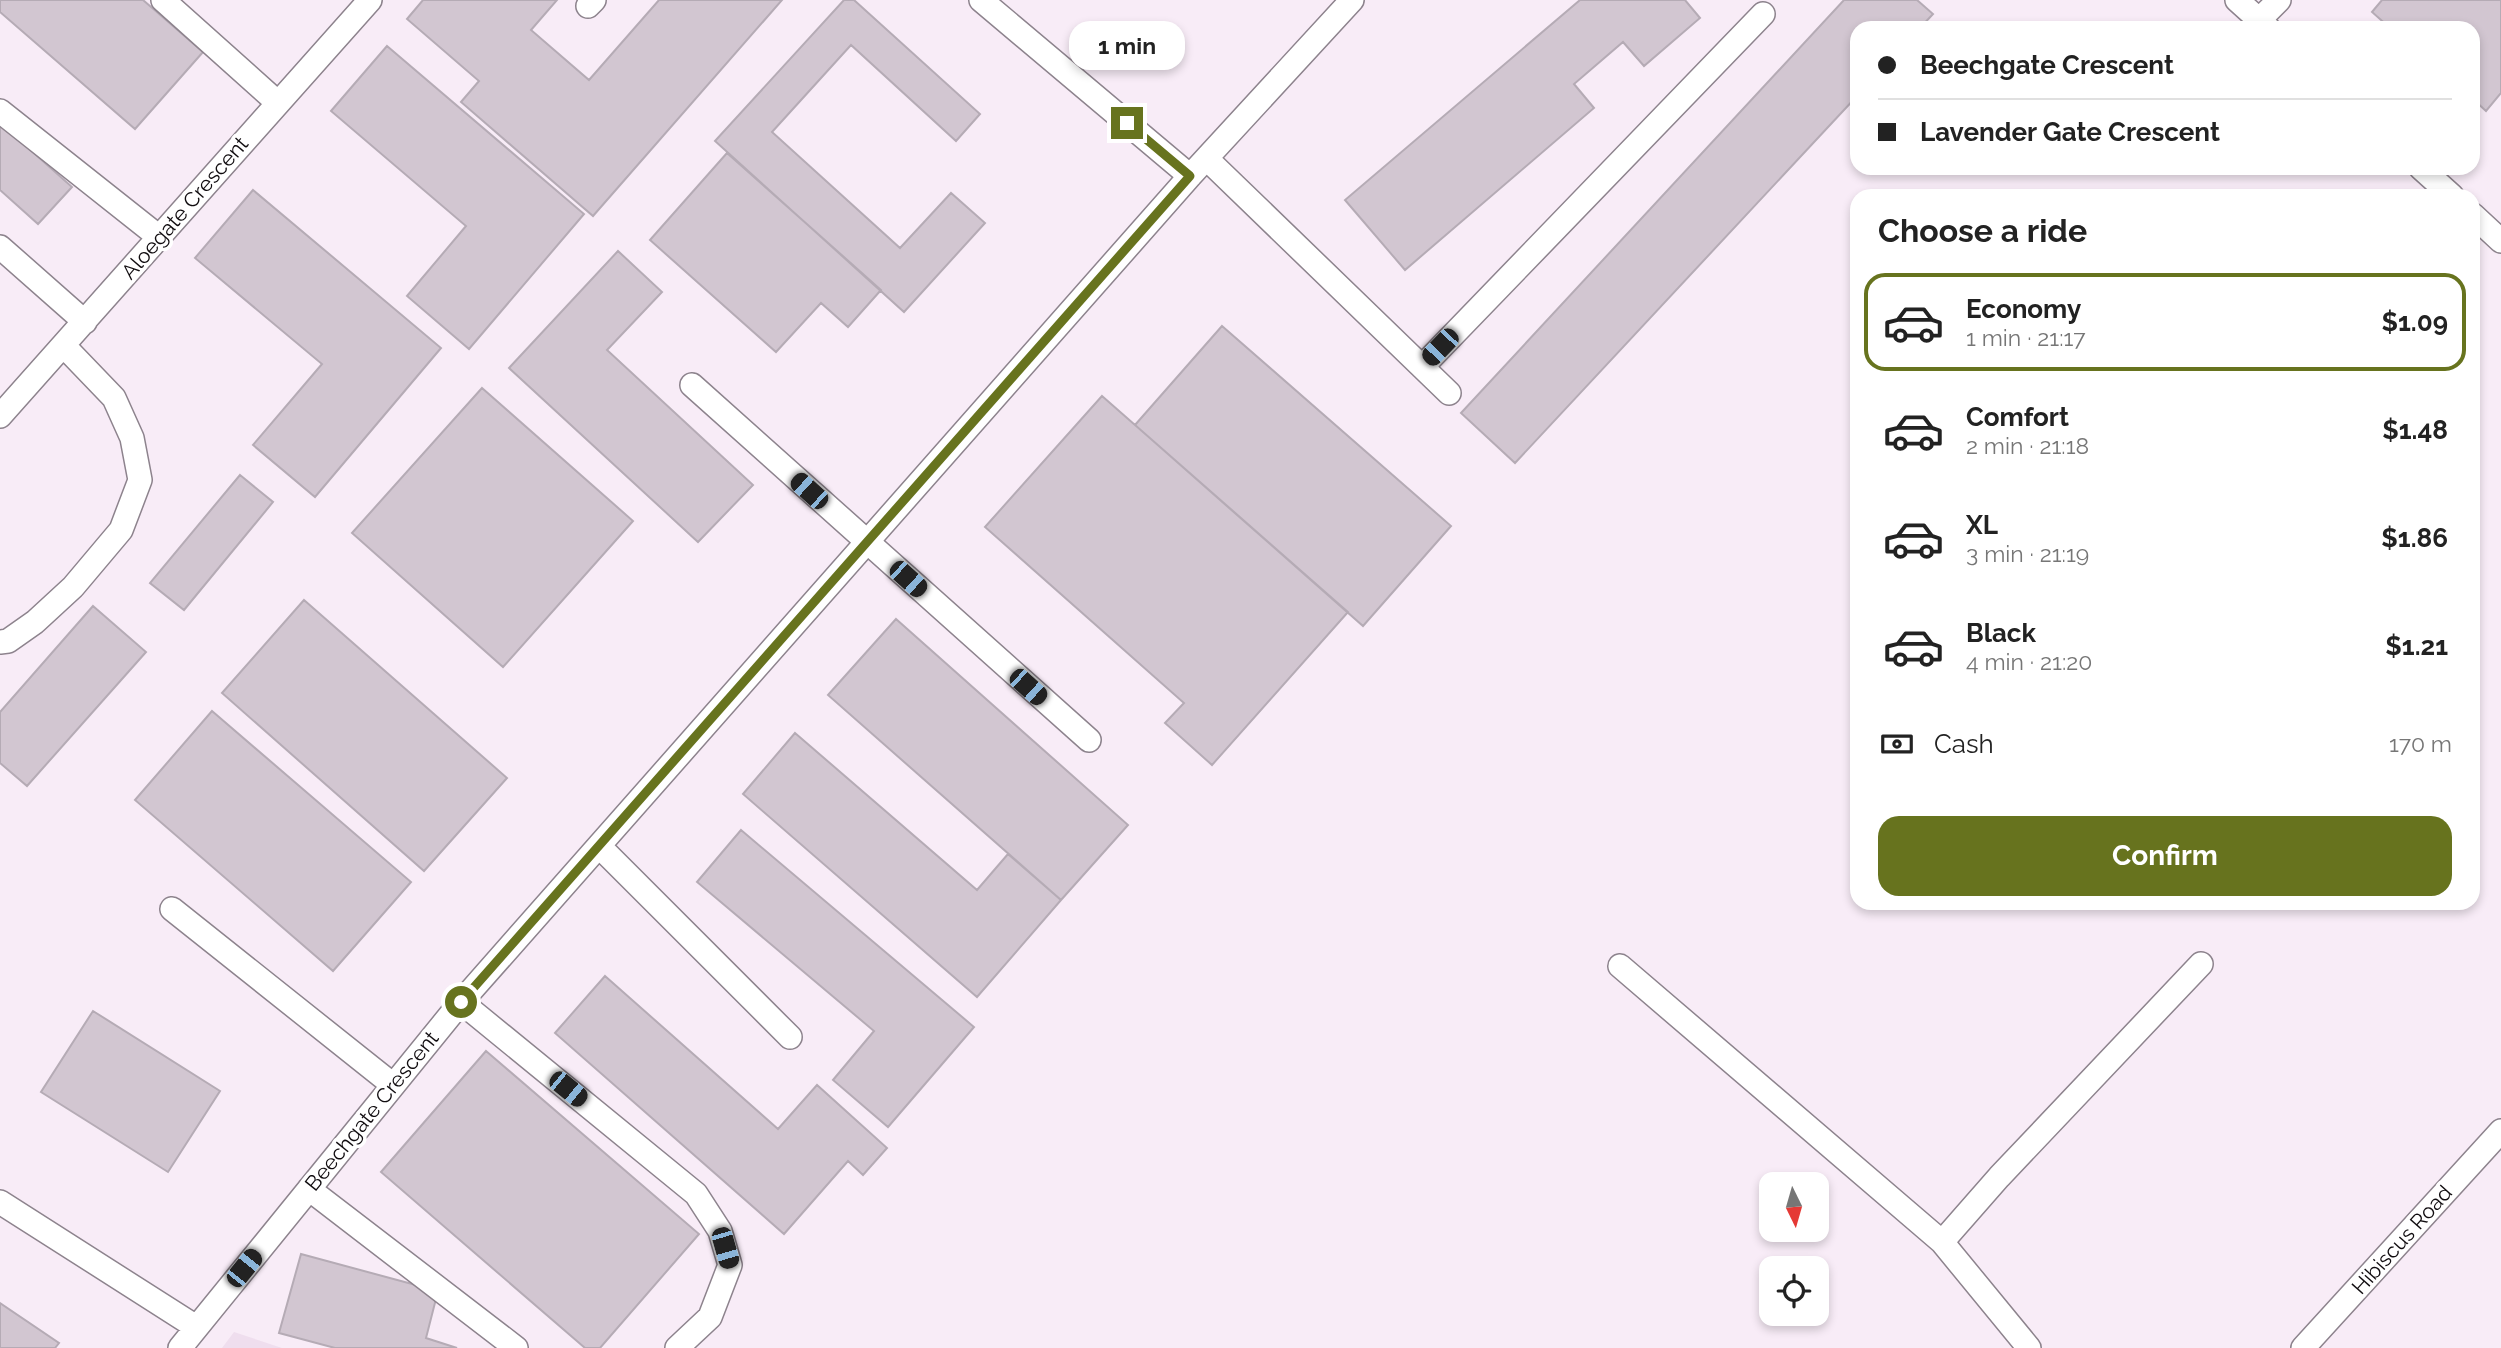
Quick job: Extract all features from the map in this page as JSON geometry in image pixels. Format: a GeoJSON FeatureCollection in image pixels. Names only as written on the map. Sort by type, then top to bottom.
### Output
{"type":"FeatureCollection","features":[{"type":"Feature","properties":{"kind":"lane"},"geometry":{"type":"LineString","coordinates":[[163,0],[278,103]]}},
{"type":"Feature","properties":{"kind":"lane","name":"Aloegate Crescent"},"geometry":{"type":"LineString","coordinates":[[0,416],[370,0]]}},
{"type":"Feature","properties":{"kind":"lane"},"geometry":{"type":"LineString","coordinates":[[981,0],[1190,176]]}},
{"type":"Feature","properties":{"kind":"lane","name":"Beechgate Crescent"},"geometry":{"type":"LineString","coordinates":[[180,1348],[461,1002],[1190,176],[1352,0]]}},
{"type":"Feature","properties":{"kind":"lane"},"geometry":{"type":"LineString","coordinates":[[2237,0],[2260,21]]}},
{"type":"Feature","properties":{"kind":"lane"},"geometry":{"type":"LineString","coordinates":[[2265,21],[2280,0]]}},
{"type":"Feature","properties":{"kind":"lane"},"geometry":{"type":"LineString","coordinates":[[1422,367],[1763,14]]}},
{"type":"Feature","properties":{"kind":"lane"},"geometry":{"type":"LineString","coordinates":[[0,111],[159,237]]}},
{"type":"Feature","properties":{"kind":"lane"},"geometry":{"type":"LineString","coordinates":[[1207,159],[1449,393]]}},
{"type":"Feature","properties":{"kind":"lane"},"geometry":{"type":"LineString","coordinates":[[2429,175],[2444,189]]}},
{"type":"Feature","properties":{"kind":"lane"},"geometry":{"type":"LineString","coordinates":[[2480,222],[2501,241]]}},
{"type":"Feature","properties":{"kind":"lane"},"geometry":{"type":"LineString","coordinates":[[0,247],[85,322]]}},
{"type":"Feature","properties":{"kind":"lane"},"geometry":{"type":"LineString","coordinates":[[0,642],[8,641],[35,622],[73,586],[121,530],[140,480],[132,438],[114,398],[64,346]]}},
{"type":"Feature","properties":{"kind":"lane"},"geometry":{"type":"LineString","coordinates":[[692,385],[1089,740]]}},
{"type":"Feature","properties":{"kind":"lane"},"geometry":{"type":"LineString","coordinates":[[600,847],[790,1037]]}},
{"type":"Feature","properties":{"kind":"lane"},"geometry":{"type":"LineString","coordinates":[[172,909],[393,1085]]}},
{"type":"Feature","properties":{"kind":"lane"},"geometry":{"type":"LineString","coordinates":[[1942,1242],[1999,1177],[2201,964]]}},
{"type":"Feature","properties":{"kind":"lane"},"geometry":{"type":"LineString","coordinates":[[1620,966],[1942,1242],[2029,1348]]}},
{"type":"Feature","properties":{"kind":"lane"},"geometry":{"type":"LineString","coordinates":[[461,1002],[696,1195],[720,1231],[730,1265],[710,1317],[677,1348]]}},
{"type":"Feature","properties":{"kind":"lane","name":"Hibiscus Road"},"geometry":{"type":"LineString","coordinates":[[2303,1348],[2501,1131]]}},
{"type":"Feature","properties":{"kind":"lane"},"geometry":{"type":"LineString","coordinates":[[309,1189],[516,1348]]}},
{"type":"Feature","properties":{"kind":"lane"},"geometry":{"type":"LineString","coordinates":[[0,1202],[196,1327]]}},
{"type":"Feature","properties":{"kind":"shaded area"},"geometry":{"type":"Polygon","coordinates":[[[234,1332],[282,1348],[222,1348],[234,1332]]]}},
{"type":"Feature","properties":{"kind":"building"},"geometry":{"type":"Polygon","coordinates":[[[0,0],[143,0],[203,52],[135,129],[0,12],[0,0]]]}},
{"type":"Feature","properties":{"kind":"building"},"geometry":{"type":"Polygon","coordinates":[[[423,0],[557,0],[531,30],[589,80],[659,0],[782,0],[593,216],[461,102],[479,81],[407,19],[423,0]]]}},
{"type":"Feature","properties":{"kind":"building"},"geometry":{"type":"Polygon","coordinates":[[[844,0],[854,0],[980,114],[956,141],[851,45],[772,132],[900,248],[951,193],[985,223],[904,312],[715,141],[844,0]]]}},
{"type":"Feature","properties":{"kind":"building"},"geometry":{"type":"Polygon","coordinates":[[[1580,0],[1685,0],[1700,18],[1644,66],[1623,42],[1574,84],[1594,108],[1405,270],[1345,200],[1580,0]]]}},
{"type":"Feature","properties":{"kind":"building"},"geometry":{"type":"Polygon","coordinates":[[[1844,0],[1917,0],[1933,14],[1926,21],[1850,21],[1850,104],[1515,463],[1461,413],[1844,0]]]}},
{"type":"Feature","properties":{"kind":"building"},"geometry":{"type":"Polygon","coordinates":[[[2382,0],[2501,0],[2501,93],[2486,111],[2480,105],[2480,21],[2382,21],[2372,12],[2382,0]]]}},
{"type":"Feature","properties":{"kind":"building"},"geometry":{"type":"Polygon","coordinates":[[[387,46],[584,214],[469,349],[407,296],[466,226],[331,111],[387,46]]]}},
{"type":"Feature","properties":{"kind":"building"},"geometry":{"type":"Polygon","coordinates":[[[0,123],[72,187],[38,224],[0,190],[0,123]]]}},
{"type":"Feature","properties":{"kind":"building"},"geometry":{"type":"Polygon","coordinates":[[[727,153],[881,290],[848,327],[821,303],[776,352],[650,240],[727,153]]]}},
{"type":"Feature","properties":{"kind":"building"},"geometry":{"type":"Polygon","coordinates":[[[253,190],[441,348],[315,497],[253,445],[322,364],[195,258],[253,190]]]}},
{"type":"Feature","properties":{"kind":"building"},"geometry":{"type":"Polygon","coordinates":[[[618,251],[662,292],[607,350],[753,485],[698,542],[509,368],[618,251]]]}},
{"type":"Feature","properties":{"kind":"building"},"geometry":{"type":"Polygon","coordinates":[[[1222,326],[1451,526],[1363,626],[1135,425],[1222,326]]]}},
{"type":"Feature","properties":{"kind":"building"},"geometry":{"type":"Polygon","coordinates":[[[482,388],[633,521],[503,667],[352,533],[482,388]]]}},
{"type":"Feature","properties":{"kind":"building"},"geometry":{"type":"Polygon","coordinates":[[[1102,396],[1348,612],[1212,765],[1165,723],[1184,703],[985,527],[1102,396]]]}},
{"type":"Feature","properties":{"kind":"building"},"geometry":{"type":"Polygon","coordinates":[[[240,475],[273,502],[184,610],[150,583],[240,475]]]}},
{"type":"Feature","properties":{"kind":"building"},"geometry":{"type":"Polygon","coordinates":[[[304,600],[507,778],[424,871],[222,693],[304,600]]]}},
{"type":"Feature","properties":{"kind":"building"},"geometry":{"type":"Polygon","coordinates":[[[93,606],[146,652],[27,786],[0,763],[0,712],[93,606]]]}},
{"type":"Feature","properties":{"kind":"building"},"geometry":{"type":"Polygon","coordinates":[[[896,619],[1128,825],[1061,900],[828,695],[896,619]]]}},
{"type":"Feature","properties":{"kind":"building"},"geometry":{"type":"Polygon","coordinates":[[[212,711],[411,882],[333,971],[135,800],[212,711]]]}},
{"type":"Feature","properties":{"kind":"building"},"geometry":{"type":"Polygon","coordinates":[[[795,733],[977,890],[1008,854],[1061,900],[977,997],[743,794],[795,733]]]}},
{"type":"Feature","properties":{"kind":"building"},"geometry":{"type":"Polygon","coordinates":[[[741,830],[974,1027],[888,1127],[833,1080],[874,1031],[697,882],[741,830]]]}},
{"type":"Feature","properties":{"kind":"building"},"geometry":{"type":"Polygon","coordinates":[[[605,976],[778,1129],[817,1085],[887,1148],[863,1175],[848,1161],[784,1234],[555,1033],[605,976]]]}},
{"type":"Feature","properties":{"kind":"building"},"geometry":{"type":"Polygon","coordinates":[[[93,1011],[220,1091],[168,1172],[41,1092],[93,1011]]]}},
{"type":"Feature","properties":{"kind":"building"},"geometry":{"type":"Polygon","coordinates":[[[486,1051],[699,1234],[600,1348],[585,1348],[381,1172],[486,1051]]]}},
{"type":"Feature","properties":{"kind":"building"},"geometry":{"type":"Polygon","coordinates":[[[301,1254],[438,1291],[426,1338],[457,1348],[335,1348],[279,1333],[301,1254]]]}},
{"type":"Feature","properties":{"kind":"building"},"geometry":{"type":"Polygon","coordinates":[[[0,1303],[59,1343],[55,1348],[0,1348],[0,1303]]]}},
{"type":"Feature","properties":{"kind":"route"},"geometry":{"type":"LineString","coordinates":[[461,1002],[1190,176],[1127,123]]}}]}
